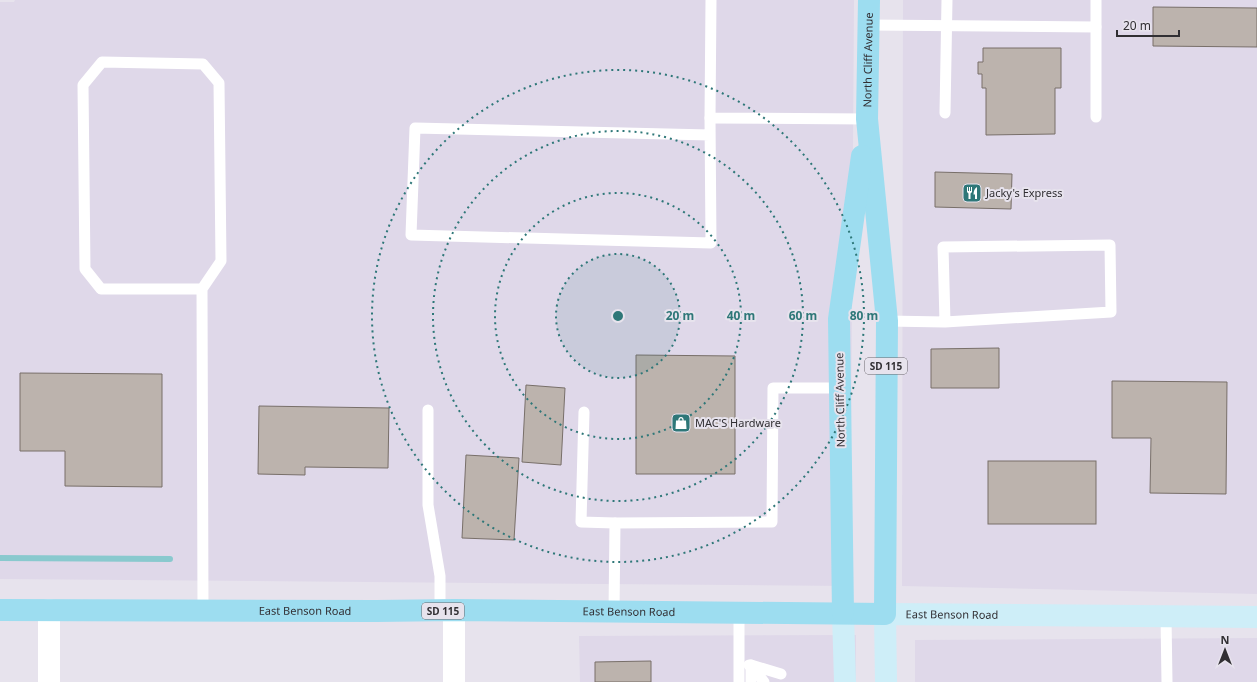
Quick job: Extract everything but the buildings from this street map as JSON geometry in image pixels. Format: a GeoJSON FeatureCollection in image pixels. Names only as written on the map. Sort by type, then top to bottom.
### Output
{"type":"FeatureCollection","features":[{"type":"Feature","properties":{"kind":"main road","name":"North Cliff Avenue"},"geometry":{"type":"LineString","coordinates":[[869,0],[867,120],[887,321],[886,682]]}},
{"type":"Feature","properties":{"kind":"main road","name":"North Cliff Avenue"},"geometry":{"type":"LineString","coordinates":[[845,682],[839,319],[867,120]]}},
{"type":"Feature","properties":{"kind":"main road","name":"East Benson Road"},"geometry":{"type":"LineString","coordinates":[[0,610],[843,613],[1257,617]]}},
{"type":"Feature","properties":{"kind":"street"},"geometry":{"type":"LineString","coordinates":[[49,610],[49,682]]}},
{"type":"Feature","properties":{"kind":"street"},"geometry":{"type":"LineString","coordinates":[[447,611],[454,682]]}},
{"type":"Feature","properties":{"kind":"lane"},"geometry":{"type":"LineString","coordinates":[[710,135],[415,128],[412,235],[711,243],[711,0]]}},
{"type":"Feature","properties":{"kind":"lane"},"geometry":{"type":"LineString","coordinates":[[945,113],[946,0]]}},
{"type":"Feature","properties":{"kind":"lane"},"geometry":{"type":"LineString","coordinates":[[1096,0],[1096,117]]}},
{"type":"Feature","properties":{"kind":"lane"},"geometry":{"type":"LineString","coordinates":[[868,25],[1096,27]]}},
{"type":"Feature","properties":{"kind":"lane"},"geometry":{"type":"LineString","coordinates":[[202,289],[101,289],[85,270],[83,85],[102,62],[203,64],[218,83],[221,261],[202,289],[203,611]]}},
{"type":"Feature","properties":{"kind":"lane"},"geometry":{"type":"LineString","coordinates":[[710,118],[867,120]]}},
{"type":"Feature","properties":{"kind":"lane"},"geometry":{"type":"LineString","coordinates":[[887,321],[945,322],[1111,312],[1110,245],[943,247],[945,322]]}},
{"type":"Feature","properties":{"kind":"lane"},"geometry":{"type":"LineString","coordinates":[[584,412],[581,522],[772,522],[773,388],[840,388]]}},
{"type":"Feature","properties":{"kind":"lane"},"geometry":{"type":"LineString","coordinates":[[428,410],[428,505],[447,611]]}},
{"type":"Feature","properties":{"kind":"lane"},"geometry":{"type":"LineString","coordinates":[[614,612],[615,523]]}},
{"type":"Feature","properties":{"kind":"lane"},"geometry":{"type":"LineString","coordinates":[[738,682],[739,613]]}},
{"type":"Feature","properties":{"kind":"lane"},"geometry":{"type":"LineString","coordinates":[[1166,617],[1167,682]]}},
{"type":"Feature","properties":{"kind":"lane"},"geometry":{"type":"LineString","coordinates":[[739,665],[751,665],[781,674]]}},
{"type":"Feature","properties":{"kind":"lane"},"geometry":{"type":"LineString","coordinates":[[751,665],[751,682]]}},
{"type":"Feature","properties":{"kind":"lane"},"geometry":{"type":"LineString","coordinates":[[751,665],[764,682]]}},
{"type":"Feature","properties":{"kind":"shaded area"},"geometry":{"type":"Polygon","coordinates":[[[15,0],[854,0],[850,586],[0,579],[0,2],[14,2],[15,0]]]}},
{"type":"Feature","properties":{"kind":"shaded area"},"geometry":{"type":"Polygon","coordinates":[[[903,0],[1257,0],[1257,594],[902,586],[903,0]]]}},
{"type":"Feature","properties":{"kind":"shaded area"},"geometry":{"type":"Polygon","coordinates":[[[856,635],[856,682],[580,682],[579,636],[856,635]]]}},
{"type":"Feature","properties":{"kind":"shaded area"},"geometry":{"type":"Polygon","coordinates":[[[1257,638],[1257,682],[915,682],[915,640],[1257,638]]]}},
{"type":"Feature","properties":{"kind":"waterway"},"geometry":{"type":"LineString","coordinates":[[0,558],[170,559]]}},
{"type":"Feature","properties":{"kind":"place","name":"Jacky's Express"},"geometry":{"type":"Point","coordinates":[972,193]}},
{"type":"Feature","properties":{"kind":"place","name":"MAC'S Hardware"},"geometry":{"type":"Point","coordinates":[681,423]}}]}
